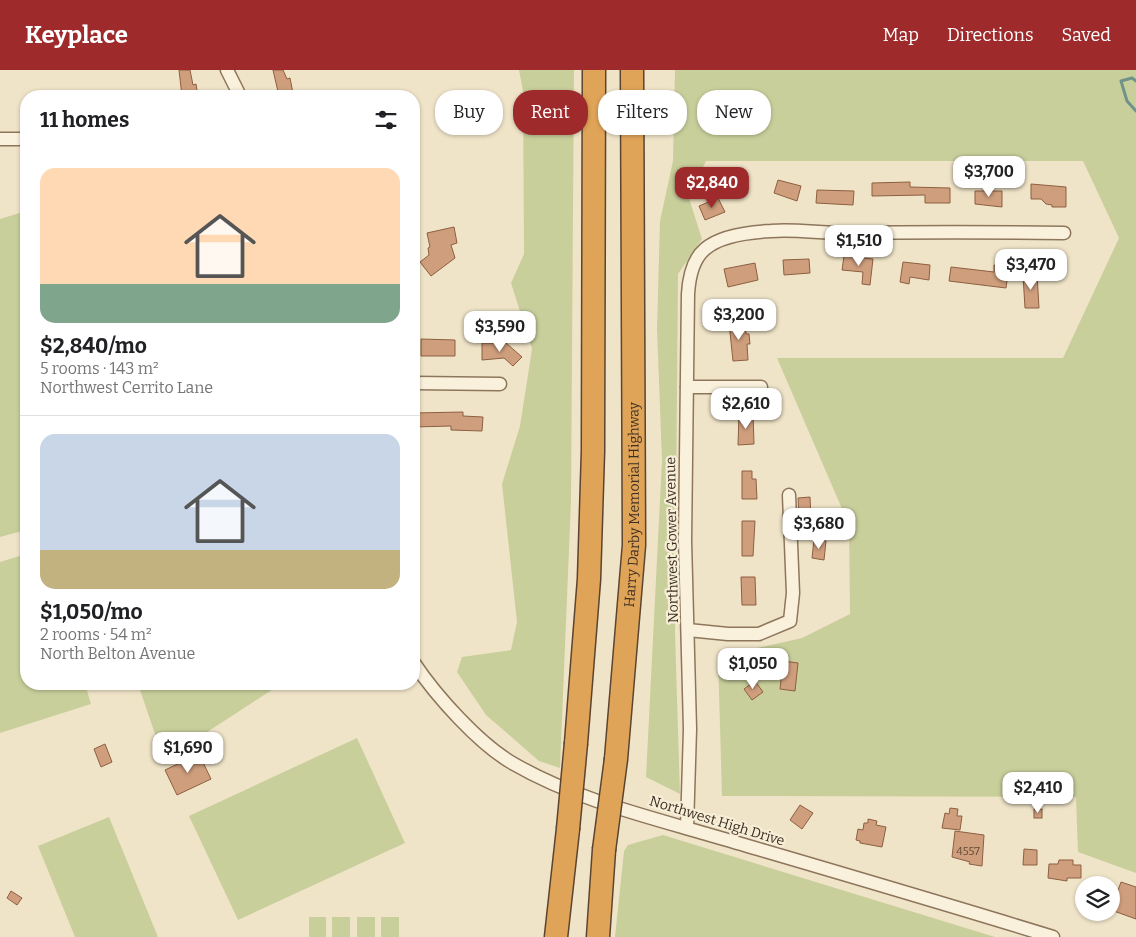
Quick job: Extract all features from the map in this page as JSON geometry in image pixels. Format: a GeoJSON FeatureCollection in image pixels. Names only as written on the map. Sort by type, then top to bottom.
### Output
{"type":"FeatureCollection","features":[{"type":"Feature","properties":{"kind":"highway"},"geometry":{"type":"LineString","coordinates":[[556,937],[576,743],[590,539],[594,70]]}},
{"type":"Feature","properties":{"kind":"highway","name":"Harry Darby Memorial Highway"},"geometry":{"type":"LineString","coordinates":[[598,937],[604,850],[616,759],[634,545],[632,70]]}},
{"type":"Feature","properties":{"kind":"street"},"geometry":{"type":"LineString","coordinates":[[228,70],[237,90]]}},
{"type":"Feature","properties":{"kind":"street"},"geometry":{"type":"LineString","coordinates":[[0,139],[20,139]]}},
{"type":"Feature","properties":{"kind":"street","name":"Northwest Gower Avenue"},"geometry":{"type":"LineString","coordinates":[[687,828],[690,729],[685,541],[689,283],[693,268],[701,254],[718,241],[772,231],[814,233],[972,231],[1064,234]]}},
{"type":"Feature","properties":{"kind":"street"},"geometry":{"type":"LineString","coordinates":[[420,383],[500,384]]}},
{"type":"Feature","properties":{"kind":"street"},"geometry":{"type":"LineString","coordinates":[[687,387],[762,387]]}},
{"type":"Feature","properties":{"kind":"street"},"geometry":{"type":"LineString","coordinates":[[688,630],[728,634],[759,634],[790,621],[793,593],[789,495]]}},
{"type":"Feature","properties":{"kind":"street","name":"Northwest High Drive"},"geometry":{"type":"LineString","coordinates":[[420,670],[454,712],[483,741],[512,763],[547,781],[581,794],[687,828],[1053,937]]}},
{"type":"Feature","properties":{"kind":"green space"},"geometry":{"type":"Polygon","coordinates":[[[519,70],[574,70],[574,90],[523,90],[519,70]]]}},
{"type":"Feature","properties":{"kind":"green space"},"geometry":{"type":"Polygon","coordinates":[[[675,70],[1136,70],[1136,873],[1078,852],[1076,797],[722,796],[718,657],[802,638],[850,614],[849,525],[777,358],[1063,358],[1119,238],[1083,161],[706,161],[688,195],[702,239],[678,274],[675,633],[680,794],[646,777],[662,460],[657,329],[660,221],[673,161],[674,135],[687,135],[687,90],[675,90],[675,70]]]}},
{"type":"Feature","properties":{"kind":"green space"},"geometry":{"type":"Polygon","coordinates":[[[523,135],[574,135],[571,501],[560,768],[539,761],[486,715],[457,672],[462,657],[511,650],[517,622],[502,484],[520,426],[532,349],[511,283],[524,254],[523,135]]]}},
{"type":"Feature","properties":{"kind":"green space"},"geometry":{"type":"Polygon","coordinates":[[[20,213],[20,532],[0,537],[0,219],[20,213]]]}},
{"type":"Feature","properties":{"kind":"green space"},"geometry":{"type":"Polygon","coordinates":[[[20,556],[20,690],[87,690],[91,704],[0,733],[0,562],[20,556]]]}},
{"type":"Feature","properties":{"kind":"green space"},"geometry":{"type":"Polygon","coordinates":[[[140,690],[272,690],[181,749],[157,740],[140,690]]]}},
{"type":"Feature","properties":{"kind":"green space"},"geometry":{"type":"Polygon","coordinates":[[[357,738],[405,843],[238,920],[189,816],[357,738]]]}},
{"type":"Feature","properties":{"kind":"green space"},"geometry":{"type":"Polygon","coordinates":[[[109,817],[158,937],[75,937],[38,846],[109,817]]]}},
{"type":"Feature","properties":{"kind":"green space"},"geometry":{"type":"Polygon","coordinates":[[[663,835],[995,937],[615,937],[624,851],[628,845],[663,835]]]}},
{"type":"Feature","properties":{"kind":"green space"},"geometry":{"type":"Polygon","coordinates":[[[309,917],[326,917],[326,937],[309,937],[309,917]]]}},
{"type":"Feature","properties":{"kind":"green space"},"geometry":{"type":"Polygon","coordinates":[[[332,917],[350,917],[350,937],[332,937],[332,917]]]}},
{"type":"Feature","properties":{"kind":"green space"},"geometry":{"type":"Polygon","coordinates":[[[357,917],[375,917],[375,937],[357,937],[357,917]]]}},
{"type":"Feature","properties":{"kind":"green space"},"geometry":{"type":"Polygon","coordinates":[[[381,917],[399,917],[399,937],[381,937],[381,917]]]}},
{"type":"Feature","properties":{"kind":"building"},"geometry":{"type":"Polygon","coordinates":[[[179,70],[190,70],[193,85],[196,84],[197,90],[181,90],[179,70]]]}},
{"type":"Feature","properties":{"kind":"building"},"geometry":{"type":"Polygon","coordinates":[[[273,70],[283,70],[287,79],[290,78],[292,90],[278,90],[273,70]]]}},
{"type":"Feature","properties":{"kind":"building"},"geometry":{"type":"Polygon","coordinates":[[[778,180],[801,186],[797,201],[774,193],[778,180]]]}},
{"type":"Feature","properties":{"kind":"building"},"geometry":{"type":"Polygon","coordinates":[[[910,182],[910,187],[950,188],[950,203],[925,203],[925,195],[872,196],[872,183],[910,182]]]}},
{"type":"Feature","properties":{"kind":"building"},"geometry":{"type":"Polygon","coordinates":[[[1031,184],[1066,187],[1066,207],[1052,207],[1052,205],[1046,204],[1041,199],[1031,199],[1031,184]]]}},
{"type":"Feature","properties":{"kind":"building"},"geometry":{"type":"Polygon","coordinates":[[[817,190],[854,191],[853,205],[816,203],[817,190]]]}},
{"type":"Feature","properties":{"kind":"building"},"geometry":{"type":"Polygon","coordinates":[[[975,191],[1002,191],[1002,207],[975,204],[975,191]]]}},
{"type":"Feature","properties":{"kind":"building"},"geometry":{"type":"Polygon","coordinates":[[[718,198],[725,212],[705,220],[699,206],[718,198]]]}},
{"type":"Feature","properties":{"kind":"building"},"geometry":{"type":"Polygon","coordinates":[[[454,227],[457,243],[451,245],[455,258],[431,276],[420,262],[429,255],[428,248],[430,247],[427,233],[454,227]]]}},
{"type":"Feature","properties":{"kind":"building"},"geometry":{"type":"Polygon","coordinates":[[[844,256],[873,259],[870,285],[862,284],[863,272],[842,270],[844,256]]]}},
{"type":"Feature","properties":{"kind":"building"},"geometry":{"type":"Polygon","coordinates":[[[809,259],[810,273],[784,275],[783,260],[809,259]]]}},
{"type":"Feature","properties":{"kind":"building"},"geometry":{"type":"Polygon","coordinates":[[[903,262],[930,265],[929,280],[910,277],[909,284],[900,282],[903,262]]]}},
{"type":"Feature","properties":{"kind":"building"},"geometry":{"type":"Polygon","coordinates":[[[755,263],[758,280],[728,287],[724,269],[755,263]]]}},
{"type":"Feature","properties":{"kind":"building"},"geometry":{"type":"Polygon","coordinates":[[[994,265],[1009,267],[1006,288],[949,281],[951,267],[994,272],[994,265]]]}},
{"type":"Feature","properties":{"kind":"building"},"geometry":{"type":"Polygon","coordinates":[[[1037,274],[1039,308],[1025,308],[1023,275],[1037,274]]]}},
{"type":"Feature","properties":{"kind":"building"},"geometry":{"type":"Polygon","coordinates":[[[745,322],[746,334],[749,334],[750,344],[747,344],[748,360],[733,361],[729,323],[745,322]]]}},
{"type":"Feature","properties":{"kind":"building"},"geometry":{"type":"Polygon","coordinates":[[[421,339],[455,340],[455,356],[421,356],[421,339]]]}},
{"type":"Feature","properties":{"kind":"building"},"geometry":{"type":"Polygon","coordinates":[[[482,343],[506,343],[522,357],[513,366],[504,358],[482,360],[482,343]]]}},
{"type":"Feature","properties":{"kind":"building"},"geometry":{"type":"Polygon","coordinates":[[[463,412],[463,416],[483,417],[482,431],[451,430],[451,426],[420,427],[420,413],[463,412]]]}},
{"type":"Feature","properties":{"kind":"building"},"geometry":{"type":"Polygon","coordinates":[[[739,414],[753,414],[754,444],[738,445],[739,414]]]}},
{"type":"Feature","properties":{"kind":"building"},"geometry":{"type":"Polygon","coordinates":[[[742,471],[752,471],[752,479],[756,479],[757,499],[742,499],[742,471]]]}},
{"type":"Feature","properties":{"kind":"building"},"geometry":{"type":"Polygon","coordinates":[[[810,497],[811,518],[799,518],[798,498],[810,497]]]}},
{"type":"Feature","properties":{"kind":"building"},"geometry":{"type":"Polygon","coordinates":[[[742,521],[755,521],[753,556],[742,556],[742,521]]]}},
{"type":"Feature","properties":{"kind":"building"},"geometry":{"type":"Polygon","coordinates":[[[814,540],[826,541],[824,560],[812,558],[814,540]]]}},
{"type":"Feature","properties":{"kind":"building"},"geometry":{"type":"Polygon","coordinates":[[[741,577],[755,577],[756,605],[742,605],[741,577]]]}},
{"type":"Feature","properties":{"kind":"building"},"geometry":{"type":"Polygon","coordinates":[[[783,661],[798,663],[795,691],[780,689],[783,661]]]}},
{"type":"Feature","properties":{"kind":"building"},"geometry":{"type":"Polygon","coordinates":[[[755,681],[763,692],[752,700],[744,689],[755,681]]]}},
{"type":"Feature","properties":{"kind":"building"},"geometry":{"type":"Polygon","coordinates":[[[105,744],[112,762],[101,767],[94,749],[105,744]]]}},
{"type":"Feature","properties":{"kind":"building"},"geometry":{"type":"Polygon","coordinates":[[[199,754],[211,779],[177,795],[165,770],[199,754]]]}},
{"type":"Feature","properties":{"kind":"building"},"geometry":{"type":"Polygon","coordinates":[[[800,805],[813,813],[802,829],[790,820],[800,805]]]}},
{"type":"Feature","properties":{"kind":"building"},"geometry":{"type":"Polygon","coordinates":[[[950,808],[958,809],[957,816],[962,816],[960,830],[942,828],[945,813],[949,814],[950,808]]]}},
{"type":"Feature","properties":{"kind":"building"},"geometry":{"type":"Polygon","coordinates":[[[1034,809],[1042,809],[1042,818],[1034,818],[1034,809]]]}},
{"type":"Feature","properties":{"kind":"building"},"geometry":{"type":"Polygon","coordinates":[[[868,819],[877,821],[876,825],[886,827],[882,847],[860,843],[860,841],[856,840],[858,829],[863,830],[864,823],[868,823],[868,819]]]}},
{"type":"Feature","properties":{"kind":"building"},"geometry":{"type":"Polygon","coordinates":[[[955,831],[984,835],[982,866],[969,864],[970,862],[952,857],[955,831]]]}},
{"type":"Feature","properties":{"kind":"building"},"geometry":{"type":"Polygon","coordinates":[[[1024,849],[1037,850],[1037,865],[1023,865],[1024,849]]]}},
{"type":"Feature","properties":{"kind":"building"},"geometry":{"type":"Polygon","coordinates":[[[1059,860],[1073,860],[1073,865],[1081,865],[1081,876],[1067,878],[1067,881],[1048,878],[1049,864],[1058,864],[1059,860]]]}},
{"type":"Feature","properties":{"kind":"building"},"geometry":{"type":"Polygon","coordinates":[[[1121,882],[1136,887],[1136,919],[1120,913],[1121,882]]]}},
{"type":"Feature","properties":{"kind":"building"},"geometry":{"type":"Polygon","coordinates":[[[11,891],[22,898],[17,905],[7,898],[11,891]]]}},
{"type":"Feature","properties":{"kind":"waterway"},"geometry":{"type":"LineString","coordinates":[[1136,81],[1132,78],[1121,81],[1127,101],[1136,111]]}}]}
